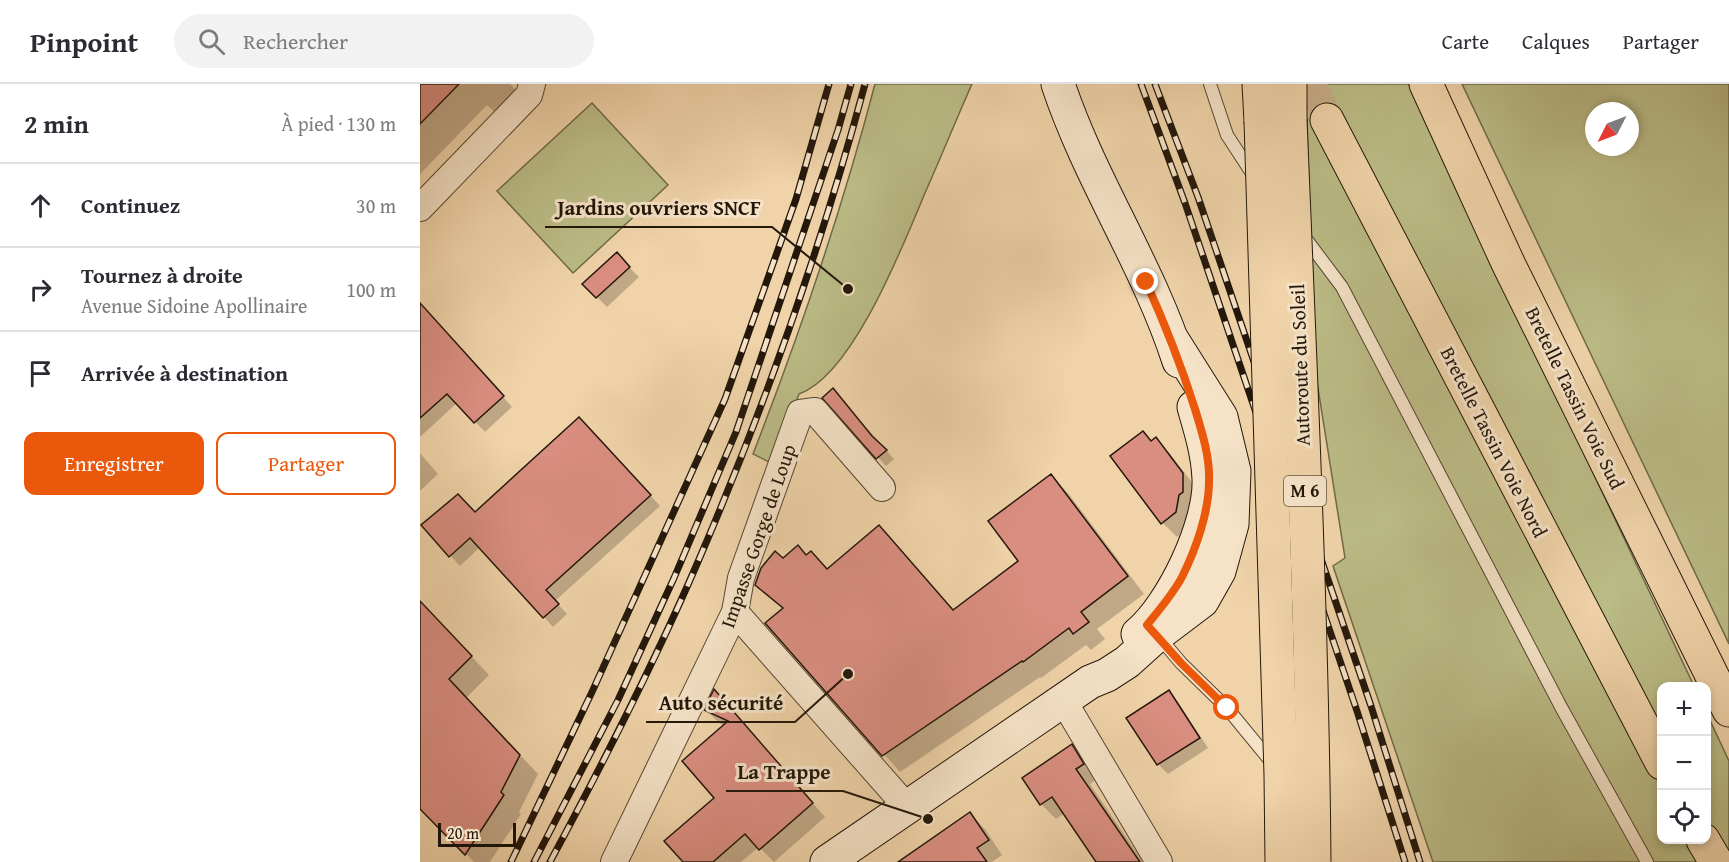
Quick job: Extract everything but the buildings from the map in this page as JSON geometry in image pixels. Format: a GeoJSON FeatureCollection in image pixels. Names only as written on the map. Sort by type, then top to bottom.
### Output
{"type":"FeatureCollection","features":[{"type":"Feature","properties":{"kind":"main road"},"geometry":{"type":"LineString","coordinates":[[827,862],[1090,682],[1127,663],[1152,630],[1181,578],[1204,514],[1209,481],[1204,439],[1173,341],[1077,135],[1058,84]]}},
{"type":"Feature","properties":{"kind":"main road","name":"Autoroute du Soleil"},"geometry":{"type":"LineString","coordinates":[[1259,84],[1276,120],[1305,497],[1313,777],[1313,862]]}},
{"type":"Feature","properties":{"kind":"main road","name":"Autoroute du Soleil"},"geometry":{"type":"LineString","coordinates":[[1282,862],[1276,120],[1290,84]]}},
{"type":"Feature","properties":{"kind":"main road","name":"Bretelle Tassin Voie Sud"},"geometry":{"type":"LineString","coordinates":[[1426,84],[1508,263],[1729,710]]}},
{"type":"Feature","properties":{"kind":"main road","name":"Bretelle Tassin Voie Nord"},"geometry":{"type":"LineString","coordinates":[[1327,120],[1657,753]]}},
{"type":"Feature","properties":{"kind":"main road"},"geometry":{"type":"LineString","coordinates":[[1705,844],[1716,862]]}},
{"type":"Feature","properties":{"kind":"street"},"geometry":{"type":"LineString","coordinates":[[420,208],[529,95],[532,84]]}},
{"type":"Feature","properties":{"kind":"street","name":"Impasse Gorge de Loup"},"geometry":{"type":"LineString","coordinates":[[614,862],[735,612],[741,579],[800,412],[815,411],[882,488]]}},
{"type":"Feature","properties":{"kind":"street"},"geometry":{"type":"LineString","coordinates":[[735,612],[907,807]]}},
{"type":"Feature","properties":{"kind":"street"},"geometry":{"type":"LineString","coordinates":[[1063,700],[1159,862]]}},
{"type":"Feature","properties":{"kind":"lane"},"geometry":{"type":"LineString","coordinates":[[1209,84],[1227,135],[1252,174],[1293,221],[1342,287],[1561,707],[1647,862]]}},
{"type":"Feature","properties":{"kind":"lane"},"geometry":{"type":"LineString","coordinates":[[1152,630],[1181,663],[1227,708],[1299,799],[1313,862]]}},
{"type":"Feature","properties":{"kind":"green space"},"geometry":{"type":"Polygon","coordinates":[[[875,84],[972,84],[904,244],[874,306],[857,336],[838,362],[819,382],[799,394],[773,464],[753,454],[819,271],[849,178],[875,84]]]}},
{"type":"Feature","properties":{"kind":"green space"},"geometry":{"type":"Polygon","coordinates":[[[1314,84],[1409,84],[1692,682],[1657,682],[1657,844],[1711,844],[1711,723],[1729,761],[1729,862],[1433,862],[1333,566],[1345,558],[1304,300],[1312,278],[1307,122],[1314,84]]]}},
{"type":"Feature","properties":{"kind":"green space"},"geometry":{"type":"Polygon","coordinates":[[[1462,84],[1729,84],[1729,644],[1462,84]]]}},
{"type":"Feature","properties":{"kind":"green space"},"geometry":{"type":"Polygon","coordinates":[[[592,103],[668,185],[573,273],[497,191],[592,103]]]}},
{"type":"Feature","properties":{"kind":"tunnel"},"geometry":{"type":"LineString","coordinates":[[1309,84],[1327,120]]}},
{"type":"Feature","properties":{"kind":"railway"},"geometry":{"type":"LineString","coordinates":[[511,862],[592,692],[725,399],[796,199],[829,84]]}},
{"type":"Feature","properties":{"kind":"railway"},"geometry":{"type":"LineString","coordinates":[[534,862],[618,700],[674,578],[736,432],[838,130],[851,84]]}},
{"type":"Feature","properties":{"kind":"railway"},"geometry":{"type":"LineString","coordinates":[[550,862],[645,678],[722,506],[790,327],[830,206],[865,84]]}},
{"type":"Feature","properties":{"kind":"railway"},"geometry":{"type":"LineString","coordinates":[[1141,84],[1185,203],[1357,711],[1405,862]]}},
{"type":"Feature","properties":{"kind":"railway"},"geometry":{"type":"LineString","coordinates":[[1155,84],[1198,197],[1371,706],[1420,862]]}},
{"type":"Feature","properties":{"kind":"place","name":"Jardins ouvriers SNCF"},"geometry":{"type":"Point","coordinates":[848,289]}},
{"type":"Feature","properties":{"kind":"place","name":"Auto sécurité"},"geometry":{"type":"Point","coordinates":[848,674]}},
{"type":"Feature","properties":{"kind":"place","name":"La Trappe"},"geometry":{"type":"Point","coordinates":[928,819]}},
{"type":"Feature","properties":{"kind":"route"},"geometry":{"type":"LineString","coordinates":[[1146,282],[1173,341],[1204,439],[1209,481],[1204,514],[1181,578],[1147,625],[1181,663],[1227,708]]}}]}
